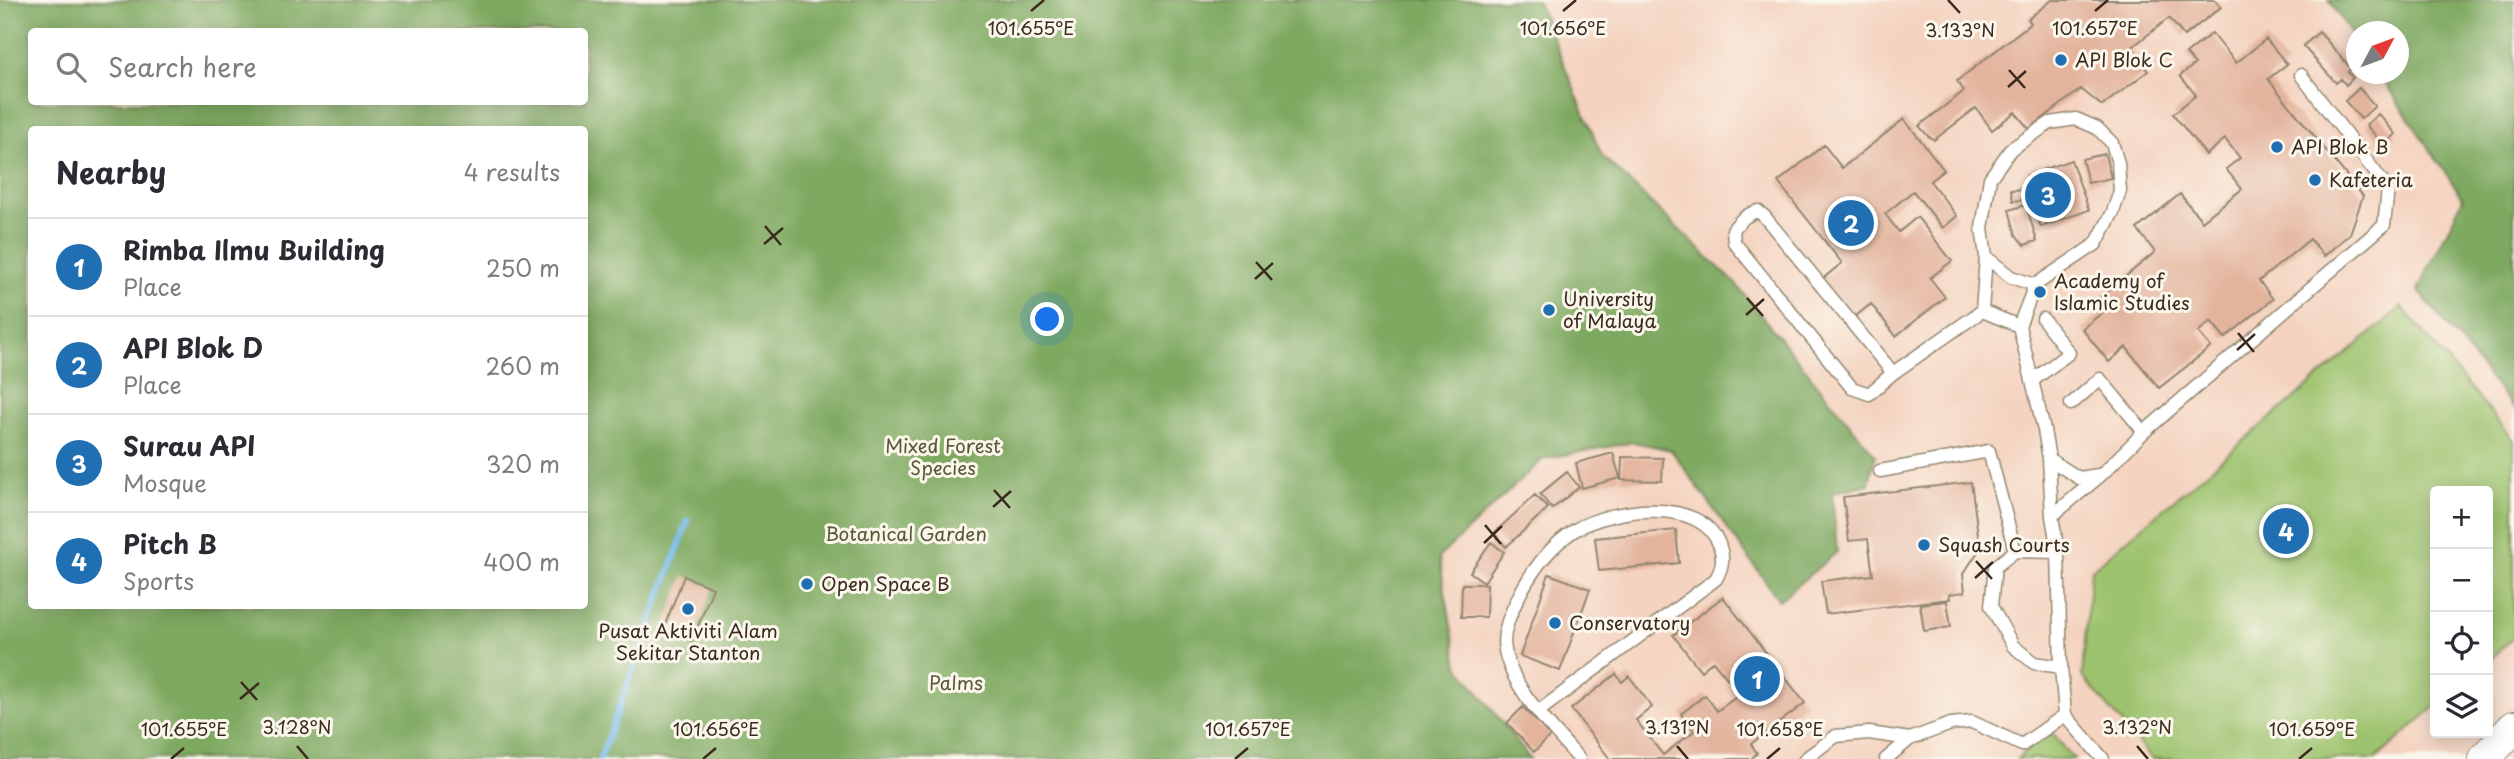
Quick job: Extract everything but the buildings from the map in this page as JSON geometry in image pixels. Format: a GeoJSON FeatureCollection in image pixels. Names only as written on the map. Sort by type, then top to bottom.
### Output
{"type":"FeatureCollection","features":[{"type":"Feature","properties":{"kind":"street"},"geometry":{"type":"LineString","coordinates":[[2484,759],[2514,727]]}},
{"type":"Feature","properties":{"kind":"lane"},"geometry":{"type":"LineString","coordinates":[[2052,516],[2101,475],[2144,432],[2384,225],[2388,189],[2301,75]]}},
{"type":"Feature","properties":{"kind":"lane"},"geometry":{"type":"LineString","coordinates":[[1982,311],[1986,257],[1982,228],[1990,178],[2011,149],[2050,123],[2076,119],[2097,128],[2112,143],[2118,163],[2120,191],[2113,212],[2096,244],[2035,285],[2019,326],[2049,459],[2052,516],[2058,552],[2064,715],[2104,759]]}},
{"type":"Feature","properties":{"kind":"lane"},"geometry":{"type":"LineString","coordinates":[[1893,373],[1764,216],[1758,211],[1739,222],[1733,230],[1734,242],[1852,388],[1868,394],[1893,373],[1982,311]]}},
{"type":"Feature","properties":{"kind":"lane"},"geometry":{"type":"LineString","coordinates":[[1986,257],[2011,277],[2035,285]]}},
{"type":"Feature","properties":{"kind":"lane"},"geometry":{"type":"LineString","coordinates":[[1982,311],[2019,326]]}},
{"type":"Feature","properties":{"kind":"lane"},"geometry":{"type":"LineString","coordinates":[[2032,382],[2069,353],[2043,319]]}},
{"type":"Feature","properties":{"kind":"lane"},"geometry":{"type":"LineString","coordinates":[[2071,404],[2100,379],[2144,432]]}},
{"type":"Feature","properties":{"kind":"lane"},"geometry":{"type":"LineString","coordinates":[[1880,471],[1989,451],[2015,551]]}},
{"type":"Feature","properties":{"kind":"lane"},"geometry":{"type":"LineString","coordinates":[[2049,459],[2080,478],[2101,475]]}},
{"type":"Feature","properties":{"kind":"lane"},"geometry":{"type":"LineString","coordinates":[[1539,711],[1716,579],[1722,569],[1723,555],[1715,535],[1699,520],[1672,512],[1621,513],[1576,530],[1550,550],[1531,572],[1506,630],[1504,648],[1515,681],[1539,711],[1579,759]]}},
{"type":"Feature","properties":{"kind":"lane"},"geometry":{"type":"LineString","coordinates":[[2058,552],[2015,551],[1995,567],[1991,606],[2013,646],[2034,663],[2061,667]]}},
{"type":"Feature","properties":{"kind":"lane"},"geometry":{"type":"LineString","coordinates":[[1886,759],[1910,739],[1951,724],[1972,722],[2022,745],[2064,715]]}},
{"type":"Feature","properties":{"kind":"lane"},"geometry":{"type":"LineString","coordinates":[[1805,759],[1836,736],[1869,733],[1910,739]]}},
{"type":"Feature","properties":{"kind":"shaded area","name":"University of Malaya"},"geometry":{"type":"Polygon","coordinates":[[[0,0],[2514,0],[2514,759],[0,759],[0,0]]]}},
{"type":"Feature","properties":{"kind":"green space"},"geometry":{"type":"Polygon","coordinates":[[[0,0],[1537,0],[1602,156],[1734,282],[1875,455],[1869,484],[1832,493],[1837,552],[1779,600],[1671,450],[1634,442],[1543,459],[1439,557],[1458,665],[1530,759],[0,759],[0,0]]]}},
{"type":"Feature","properties":{"kind":"green space"},"geometry":{"type":"Polygon","coordinates":[[[2329,0],[2514,0],[2514,408],[2418,290],[2463,199],[2386,84],[2409,84],[2409,21],[2346,21],[2346,26],[2329,0]]]}},
{"type":"Feature","properties":{"kind":"green space"},"geometry":{"type":"Polygon","coordinates":[[[2402,307],[2514,440],[2514,637],[2493,656],[2493,486],[2430,486],[2430,711],[2376,759],[2152,759],[2082,676],[2091,570],[2402,307]]]}},
{"type":"Feature","properties":{"kind":"green space"},"geometry":{"type":"Polygon","coordinates":[[[2051,732],[2074,759],[2017,759],[2051,732]]]}},
{"type":"Feature","properties":{"kind":"waterway"},"geometry":{"type":"LineString","coordinates":[[600,759],[688,521]]}},
{"type":"Feature","properties":{"kind":"place","name":"API Blok C"},"geometry":{"type":"Point","coordinates":[2061,60]}},
{"type":"Feature","properties":{"kind":"place","name":"API Blok B"},"geometry":{"type":"Point","coordinates":[2277,147]}},
{"type":"Feature","properties":{"kind":"place","name":"Kafeteria"},"geometry":{"type":"Point","coordinates":[2315,180]}},
{"type":"Feature","properties":{"kind":"place","name":"Surau API"},"geometry":{"type":"Point","coordinates":[2048,195]}},
{"type":"Feature","properties":{"kind":"place","name":"API Blok D"},"geometry":{"type":"Point","coordinates":[1851,223]}},
{"type":"Feature","properties":{"kind":"place","name":"Academy of Islamic Studies"},"geometry":{"type":"Point","coordinates":[2040,292]}},
{"type":"Feature","properties":{"kind":"place","name":"University of Malaya"},"geometry":{"type":"Point","coordinates":[1549,310]}},
{"type":"Feature","properties":{"kind":"place","name":"Pitch B"},"geometry":{"type":"Point","coordinates":[2286,531]}},
{"type":"Feature","properties":{"kind":"place","name":"Squash Courts"},"geometry":{"type":"Point","coordinates":[1924,545]}},
{"type":"Feature","properties":{"kind":"place","name":"Open Space B"},"geometry":{"type":"Point","coordinates":[807,584]}},
{"type":"Feature","properties":{"kind":"place","name":"Pusat Aktiviti Alam Sekitar Stanton"},"geometry":{"type":"Point","coordinates":[688,609]}},
{"type":"Feature","properties":{"kind":"place","name":"Conservatory"},"geometry":{"type":"Point","coordinates":[1555,623]}},
{"type":"Feature","properties":{"kind":"place","name":"Rimba Ilmu Building"},"geometry":{"type":"Point","coordinates":[1757,679]}},
{"type":"Feature","properties":{"kind":"park label","name":"Mixed Forest Species"},"geometry":{"type":"Point","coordinates":[943,457]}},
{"type":"Feature","properties":{"kind":"park label","name":"Botanical Garden"},"geometry":{"type":"Point","coordinates":[906,534]}},
{"type":"Feature","properties":{"kind":"park label","name":"Palms"},"geometry":{"type":"Point","coordinates":[956,683]}}]}
